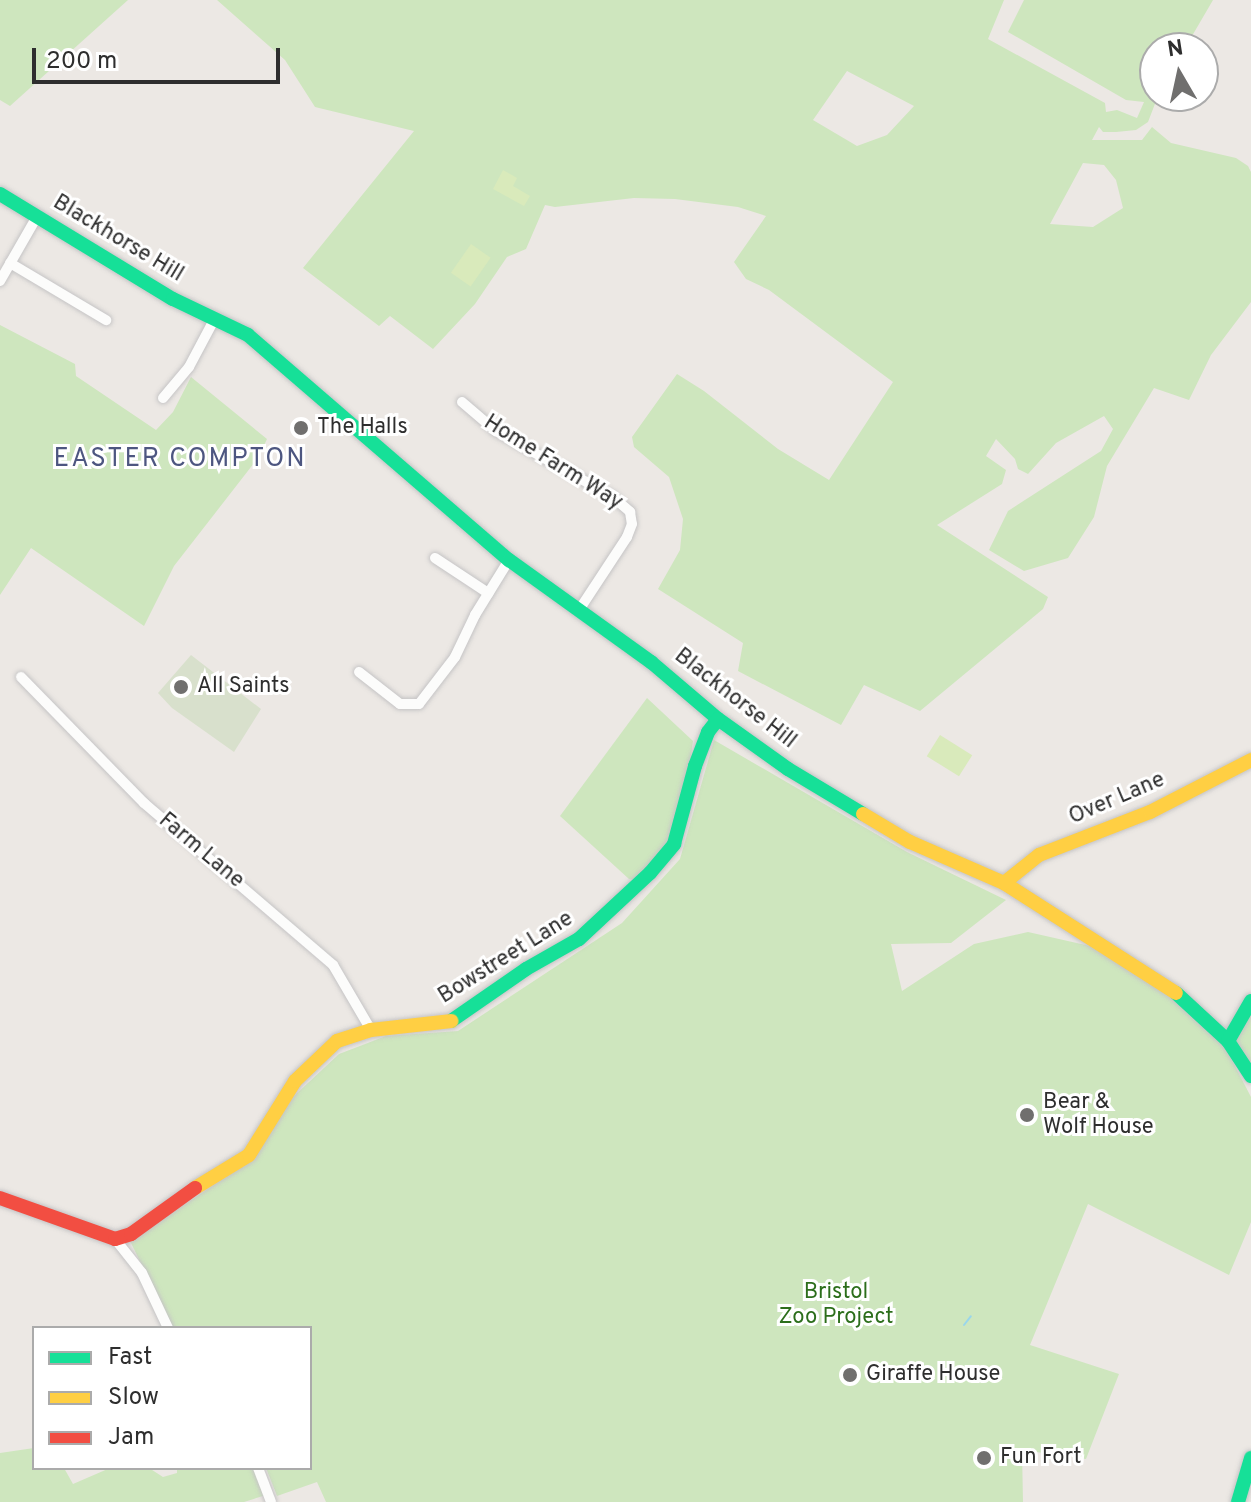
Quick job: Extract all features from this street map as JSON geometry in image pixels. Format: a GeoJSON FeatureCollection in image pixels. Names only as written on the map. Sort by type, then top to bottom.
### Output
{"type":"FeatureCollection","features":[{"type":"Feature","properties":{"kind":"main road","name":"Blackhorse Hill"},"geometry":{"type":"LineString","coordinates":[[0,194],[173,299],[215,318],[268,350],[509,560],[651,662],[718,719],[788,769],[910,842],[1004,883],[1184,998],[1228,1041],[1251,1076]]}},
{"type":"Feature","properties":{"kind":"main road","name":"Bowstreet Lane"},"geometry":{"type":"LineString","coordinates":[[115,1239],[131,1234],[185,1194],[249,1155],[308,1065],[337,1041],[371,1030],[432,1026],[452,1021],[526,969],[594,927],[650,873],[674,844],[695,766],[708,732],[718,719]]}},
{"type":"Feature","properties":{"kind":"main road","name":"Over Lane"},"geometry":{"type":"LineString","coordinates":[[1004,883],[1039,855],[1150,812],[1251,760]]}},
{"type":"Feature","properties":{"kind":"main road"},"geometry":{"type":"LineString","coordinates":[[1228,1041],[1251,1001]]}},
{"type":"Feature","properties":{"kind":"main road"},"geometry":{"type":"LineString","coordinates":[[0,1198],[115,1239]]}},
{"type":"Feature","properties":{"kind":"main road"},"geometry":{"type":"LineString","coordinates":[[1238,1502],[1251,1458]]}},
{"type":"Feature","properties":{"kind":"street"},"geometry":{"type":"LineString","coordinates":[[0,281],[38,215]]}},
{"type":"Feature","properties":{"kind":"street"},"geometry":{"type":"LineString","coordinates":[[6,266],[106,320]]}},
{"type":"Feature","properties":{"kind":"street"},"geometry":{"type":"LineString","coordinates":[[163,398],[189,367],[215,318]]}},
{"type":"Feature","properties":{"kind":"street","name":"Home Farm Way"},"geometry":{"type":"LineString","coordinates":[[462,402],[496,431],[613,497],[630,512],[632,524],[627,537],[579,610]]}},
{"type":"Feature","properties":{"kind":"street"},"geometry":{"type":"LineString","coordinates":[[435,558],[488,593]]}},
{"type":"Feature","properties":{"kind":"street"},"geometry":{"type":"LineString","coordinates":[[359,689],[363,675],[400,704],[419,704],[454,659],[509,560]]}},
{"type":"Feature","properties":{"kind":"street","name":"Farm Lane"},"geometry":{"type":"LineString","coordinates":[[21,677],[144,803],[333,965],[371,1030]]}},
{"type":"Feature","properties":{"kind":"street"},"geometry":{"type":"LineString","coordinates":[[130,1255],[131,1234]]}},
{"type":"Feature","properties":{"kind":"street"},"geometry":{"type":"LineString","coordinates":[[115,1239],[130,1255],[154,1294],[167,1326]]}},
{"type":"Feature","properties":{"kind":"street"},"geometry":{"type":"LineString","coordinates":[[259,1470],[271,1502]]}},
{"type":"Feature","properties":{"kind":"green space"},"geometry":{"type":"Polygon","coordinates":[[[0,0],[128,0],[10,106],[0,100],[0,0]]]}},
{"type":"Feature","properties":{"kind":"green space"},"geometry":{"type":"Polygon","coordinates":[[[217,0],[1004,0],[988,39],[1105,103],[1106,112],[1117,110],[1137,118],[1140,112],[1152,112],[1148,122],[1136,130],[1103,132],[1099,127],[1092,140],[1142,140],[1152,127],[1171,143],[1236,158],[1248,166],[1251,172],[1251,302],[1211,355],[1189,400],[1154,388],[1107,466],[1094,517],[1068,558],[1024,571],[989,550],[1008,511],[1101,451],[1113,429],[1104,416],[1056,443],[1028,474],[1018,469],[1015,459],[996,439],[986,456],[1006,470],[1002,484],[937,525],[1048,597],[1043,609],[920,711],[864,685],[841,725],[738,671],[743,643],[658,589],[680,550],[683,519],[669,477],[634,447],[632,437],[677,374],[704,391],[778,449],[829,480],[893,382],[769,290],[746,279],[734,262],[766,216],[738,207],[675,199],[634,198],[555,207],[545,205],[526,249],[507,257],[475,304],[433,349],[390,316],[379,326],[303,268],[414,131],[315,107],[285,60],[217,0]],[[847,71],[813,120],[857,146],[887,135],[914,106],[847,71]],[[1083,163],[1050,224],[1093,227],[1123,208],[1116,180],[1104,165],[1083,163]]]}},
{"type":"Feature","properties":{"kind":"green space"},"geometry":{"type":"Polygon","coordinates":[[[1024,0],[1213,0],[1194,32],[1139,32],[1139,101],[1126,100],[1008,32],[1024,0]]]}},
{"type":"Feature","properties":{"kind":"green space"},"geometry":{"type":"Polygon","coordinates":[[[503,170],[517,178],[513,186],[530,196],[524,206],[493,189],[503,170]]]}},
{"type":"Feature","properties":{"kind":"green space"},"geometry":{"type":"Polygon","coordinates":[[[471,244],[491,258],[471,286],[451,273],[471,244]]]}},
{"type":"Feature","properties":{"kind":"green space"},"geometry":{"type":"Polygon","coordinates":[[[0,325],[75,364],[76,376],[156,430],[173,412],[191,377],[267,439],[258,458],[174,566],[144,626],[31,548],[0,595],[0,325]]]}},
{"type":"Feature","properties":{"kind":"green space"},"geometry":{"type":"Polygon","coordinates":[[[191,655],[261,709],[234,752],[172,708],[158,693],[191,655]]]}},
{"type":"Feature","properties":{"kind":"green space"},"geometry":{"type":"Polygon","coordinates":[[[647,698],[693,741],[687,784],[670,843],[640,879],[629,879],[560,816],[647,698]]]}},
{"type":"Feature","properties":{"kind":"green space"},"geometry":{"type":"Polygon","coordinates":[[[940,735],[972,755],[959,776],[927,756],[940,735]]]}},
{"type":"Feature","properties":{"kind":"green space","name":"Bristol Zoo Project"},"geometry":{"type":"Polygon","coordinates":[[[714,740],[907,852],[1006,900],[951,943],[891,944],[902,991],[974,944],[1028,932],[1090,946],[1180,1003],[1224,1045],[1251,1097],[1251,1222],[1229,1275],[1088,1204],[1030,1345],[1119,1374],[1086,1459],[1022,1450],[1023,1502],[326,1502],[317,1482],[277,1496],[267,1470],[312,1470],[312,1326],[172,1326],[130,1241],[247,1163],[294,1096],[339,1054],[386,1036],[458,1031],[622,923],[680,859],[714,740]]]}},
{"type":"Feature","properties":{"kind":"green space"},"geometry":{"type":"Polygon","coordinates":[[[1251,1013],[1251,1068],[1236,1040],[1251,1013]]]}},
{"type":"Feature","properties":{"kind":"green space"},"geometry":{"type":"Polygon","coordinates":[[[32,1448],[32,1470],[65,1470],[73,1484],[105,1470],[152,1470],[163,1477],[177,1473],[177,1470],[255,1470],[266,1495],[244,1502],[0,1502],[0,1453],[32,1448]]]}},
{"type":"Feature","properties":{"kind":"waterway"},"geometry":{"type":"LineString","coordinates":[[964,1325],[971,1316]]}},
{"type":"Feature","properties":{"kind":"traffic: fast"},"geometry":{"type":"LineString","coordinates":[[0,194],[173,299],[248,335],[509,560],[651,662],[718,719],[788,769],[863,814]]}},
{"type":"Feature","properties":{"kind":"traffic: fast"},"geometry":{"type":"LineString","coordinates":[[451,1021],[526,969],[579,939],[650,873],[674,844],[695,766],[708,732],[718,719]]}},
{"type":"Feature","properties":{"kind":"traffic: fast"},"geometry":{"type":"LineString","coordinates":[[1176,993],[1228,1041],[1251,1076]]}},
{"type":"Feature","properties":{"kind":"traffic: fast"},"geometry":{"type":"LineString","coordinates":[[1228,1041],[1251,1001]]}},
{"type":"Feature","properties":{"kind":"traffic: fast"},"geometry":{"type":"LineString","coordinates":[[1238,1502],[1251,1458]]}},
{"type":"Feature","properties":{"kind":"traffic: slow"},"geometry":{"type":"LineString","coordinates":[[1004,883],[1039,855],[1150,812],[1251,760]]}},
{"type":"Feature","properties":{"kind":"traffic: slow"},"geometry":{"type":"LineString","coordinates":[[863,814],[910,842],[1004,883],[1176,993]]}},
{"type":"Feature","properties":{"kind":"traffic: slow"},"geometry":{"type":"LineString","coordinates":[[195,1188],[249,1155],[295,1081],[337,1041],[371,1030],[451,1021]]}},
{"type":"Feature","properties":{"kind":"traffic: jam"},"geometry":{"type":"LineString","coordinates":[[0,1198],[115,1239],[131,1234],[195,1188]]}},
{"type":"Feature","properties":{"kind":"place","name":"The Halls"},"geometry":{"type":"Point","coordinates":[301,428]}},
{"type":"Feature","properties":{"kind":"place","name":"All Saints"},"geometry":{"type":"Point","coordinates":[181,687]}},
{"type":"Feature","properties":{"kind":"place","name":"Bear & Wolf House"},"geometry":{"type":"Point","coordinates":[1027,1115]}},
{"type":"Feature","properties":{"kind":"place","name":"Giraffe House"},"geometry":{"type":"Point","coordinates":[850,1375]}},
{"type":"Feature","properties":{"kind":"place","name":"Fun Fort"},"geometry":{"type":"Point","coordinates":[984,1458]}},
{"type":"Feature","properties":{"kind":"district","name":"EASTER COMPTON"},"geometry":{"type":"Point","coordinates":[180,460]}}]}
